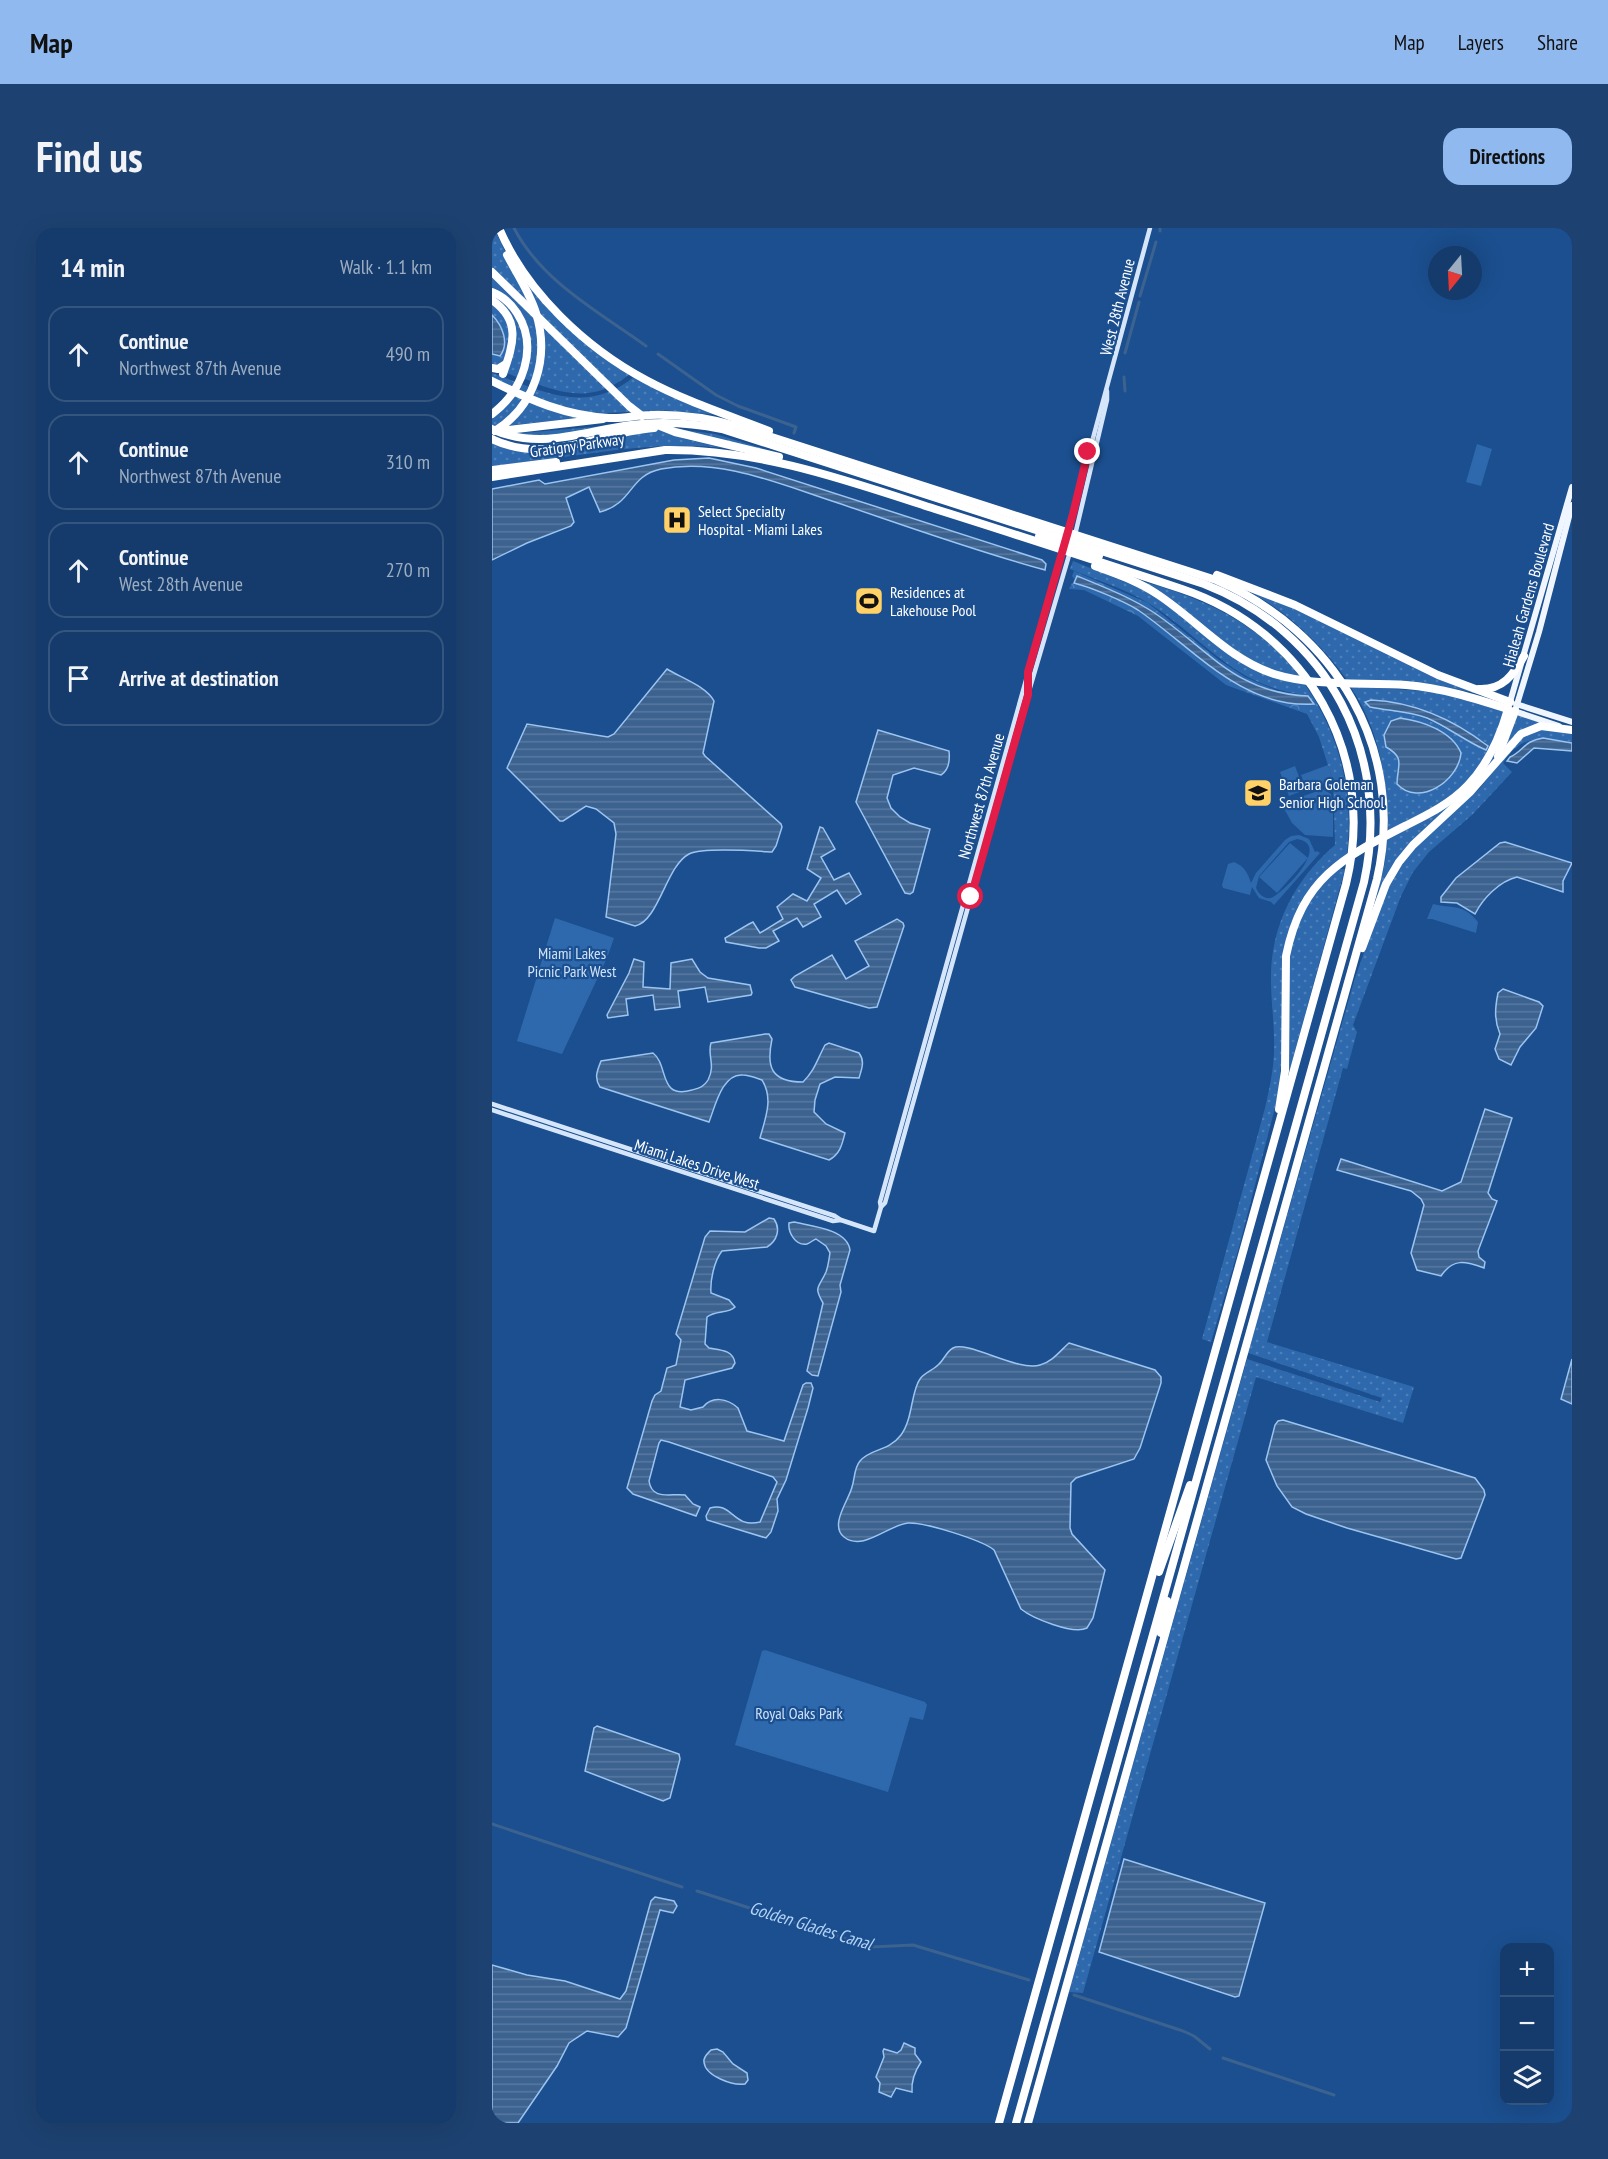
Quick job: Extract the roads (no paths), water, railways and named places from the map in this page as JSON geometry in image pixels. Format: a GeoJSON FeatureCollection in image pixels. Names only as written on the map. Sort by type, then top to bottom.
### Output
{"type":"FeatureCollection","features":[{"type":"Feature","properties":{"kind":"highway"},"geometry":{"type":"LineString","coordinates":[[498,228],[513,256],[546,299],[581,334],[626,368],[645,380],[684,398],[809,449]]}},
{"type":"Feature","properties":{"kind":"highway"},"geometry":{"type":"LineString","coordinates":[[492,431],[510,420],[531,392],[539,371],[542,342],[536,311],[506,252],[498,228]]}},
{"type":"Feature","properties":{"kind":"highway"},"geometry":{"type":"LineString","coordinates":[[492,272],[629,406],[655,424],[675,432],[775,456],[1198,594],[1225,607],[1254,625],[1284,651],[1309,681],[1324,705],[1343,750],[1354,813],[1350,870],[999,2123]]}},
{"type":"Feature","properties":{"kind":"highway"},"geometry":{"type":"LineString","coordinates":[[492,292],[504,298],[512,307],[524,326],[527,347],[524,369],[518,384],[507,401],[492,414]]}},
{"type":"Feature","properties":{"kind":"highway"},"geometry":{"type":"LineString","coordinates":[[492,300],[500,305],[511,323],[513,340],[503,374]]}},
{"type":"Feature","properties":{"kind":"highway"},"geometry":{"type":"LineString","coordinates":[[492,369],[502,368],[508,360]]}},
{"type":"Feature","properties":{"kind":"highway"},"geometry":{"type":"LineString","coordinates":[[492,381],[549,407],[575,413],[611,418],[654,415],[708,419],[737,426],[1197,573],[1232,587],[1255,600],[1299,632],[1325,658],[1341,679],[1366,728],[1374,751],[1381,783],[1383,833],[1377,879],[1028,2123]]}},
{"type":"Feature","properties":{"kind":"highway","name":"Gratigny Parkway"},"geometry":{"type":"LineString","coordinates":[[492,431],[611,418]]}},
{"type":"Feature","properties":{"kind":"highway"},"geometry":{"type":"LineString","coordinates":[[492,431],[539,441],[631,425],[664,422],[698,424],[738,433],[1213,588],[1246,604],[1276,625],[1305,651],[1331,686],[1354,731],[1366,771],[1371,820],[1368,866],[1013,2123]]}},
{"type":"Feature","properties":{"kind":"highway"},"geometry":{"type":"LineString","coordinates":[[492,439],[513,447],[540,450],[560,448],[627,431],[651,428],[689,428],[731,436],[1210,592],[1248,610],[1298,651],[1325,686],[1346,724],[1360,768],[1366,809],[1363,862],[1355,900],[1013,2123]]}},
{"type":"Feature","properties":{"kind":"highway","name":"Gratigny Parkway"},"geometry":{"type":"LineString","coordinates":[[492,470],[646,450],[665,450]]}},
{"type":"Feature","properties":{"kind":"highway"},"geometry":{"type":"LineString","coordinates":[[492,477],[665,450],[743,455],[840,478]]}},
{"type":"Feature","properties":{"kind":"highway"},"geometry":{"type":"LineString","coordinates":[[1075,555],[1156,593],[1246,662],[1260,669],[1291,678],[1440,689],[1513,707]]}},
{"type":"Feature","properties":{"kind":"highway"},"geometry":{"type":"LineString","coordinates":[[1197,573],[1216,575],[1295,605],[1414,664],[1513,707]]}},
{"type":"Feature","properties":{"kind":"highway"},"geometry":{"type":"LineString","coordinates":[[1471,688],[1490,688],[1506,682],[1524,656]]}},
{"type":"Feature","properties":{"kind":"highway"},"geometry":{"type":"LineString","coordinates":[[1488,773],[1503,746],[1513,707]]}},
{"type":"Feature","properties":{"kind":"highway"},"geometry":{"type":"LineString","coordinates":[[1273,1147],[1285,1071],[1284,973],[1290,937],[1298,915],[1310,893],[1340,862],[1440,807],[1467,786],[1494,749],[1513,707]]}},
{"type":"Feature","properties":{"kind":"highway"},"geometry":{"type":"LineString","coordinates":[[1352,968],[1359,958],[1386,884],[1399,862],[1418,839],[1470,792],[1516,739],[1527,730],[1549,726],[1572,730]]}},
{"type":"Feature","properties":{"kind":"highway"},"geometry":{"type":"LineString","coordinates":[[1143,1609],[1149,1600],[1194,1472]]}},
{"type":"Feature","properties":{"kind":"highway"},"geometry":{"type":"LineString","coordinates":[[1157,1662],[1164,1615],[1185,1518]]}},
{"type":"Feature","properties":{"kind":"main road","name":"West 28th Avenue"},"geometry":{"type":"LineString","coordinates":[[1066,567],[1079,522],[1107,400],[1107,391],[1150,228]]}},
{"type":"Feature","properties":{"kind":"main road","name":"West 28th Avenue"},"geometry":{"type":"LineString","coordinates":[[1058,565],[1103,398],[1107,391]]}},
{"type":"Feature","properties":{"kind":"main road","name":"Hialeah Gardens Boulevard"},"geometry":{"type":"LineString","coordinates":[[1513,707],[1524,656],[1572,487]]}},
{"type":"Feature","properties":{"kind":"main road","name":"Hialeah Gardens Boulevard"},"geometry":{"type":"LineString","coordinates":[[1513,707],[1539,632],[1572,505]]}},
{"type":"Feature","properties":{"kind":"main road","name":"Northwest 87th Avenue"},"geometry":{"type":"LineString","coordinates":[[874,1231],[881,1207],[880,1202],[1058,565]]}},
{"type":"Feature","properties":{"kind":"main road","name":"Northwest 87th Avenue"},"geometry":{"type":"LineString","coordinates":[[881,1207],[885,1203],[1066,567]]}},
{"type":"Feature","properties":{"kind":"main road"},"geometry":{"type":"LineString","coordinates":[[1028,672],[1028,695]]}},
{"type":"Feature","properties":{"kind":"main road"},"geometry":{"type":"LineString","coordinates":[[1513,707],[1572,722]]}},
{"type":"Feature","properties":{"kind":"main road"},"geometry":{"type":"LineString","coordinates":[[1513,707],[1572,730]]}},
{"type":"Feature","properties":{"kind":"main road"},"geometry":{"type":"LineString","coordinates":[[492,1104],[547,1125]]}},
{"type":"Feature","properties":{"kind":"main road"},"geometry":{"type":"LineString","coordinates":[[492,1110],[547,1125]]}},
{"type":"Feature","properties":{"kind":"main road","name":"Miami Lakes Drive West"},"geometry":{"type":"LineString","coordinates":[[547,1125],[833,1221],[841,1220],[874,1231]]}},
{"type":"Feature","properties":{"kind":"waterway"},"geometry":{"type":"LineString","coordinates":[[514,228],[526,247],[556,280],[591,308],[646,346]]}},
{"type":"Feature","properties":{"kind":"waterway"},"geometry":{"type":"LineString","coordinates":[[1140,296],[1156,242]]}},
{"type":"Feature","properties":{"kind":"waterway"},"geometry":{"type":"LineString","coordinates":[[1125,353],[1139,302]]}},
{"type":"Feature","properties":{"kind":"waterway"},"geometry":{"type":"LineString","coordinates":[[658,354],[716,395],[738,406],[796,427],[794,433]]}},
{"type":"Feature","properties":{"kind":"waterway"},"geometry":{"type":"LineString","coordinates":[[1124,377],[1125,391]]}},
{"type":"Feature","properties":{"kind":"waterway","name":"Golden Glades Canal"},"geometry":{"type":"LineString","coordinates":[[492,1824],[682,1887]]}},
{"type":"Feature","properties":{"kind":"waterway","name":"Golden Glades Canal"},"geometry":{"type":"LineString","coordinates":[[697,1891],[871,1947],[913,1945],[1029,1980]]}},
{"type":"Feature","properties":{"kind":"waterway","name":"Golden Glades Canal"},"geometry":{"type":"LineString","coordinates":[[1074,1995],[1183,2031],[1194,2036],[1210,2049]]}},
{"type":"Feature","properties":{"kind":"waterway","name":"Golden Glades Canal"},"geometry":{"type":"LineString","coordinates":[[1223,2058],[1334,2095]]}},
{"type":"Feature","properties":{"kind":"place","name":"Select Specialty Hospital - Miami Lakes"},"geometry":{"type":"Point","coordinates":[677,520]}},
{"type":"Feature","properties":{"kind":"place","name":"Residences at Lakehouse Pool"},"geometry":{"type":"Point","coordinates":[869,601]}},
{"type":"Feature","properties":{"kind":"place","name":"Barbara Goleman Senior High School"},"geometry":{"type":"Point","coordinates":[1258,793]}},
{"type":"Feature","properties":{"kind":"park label","name":"Miami Lakes Picnic Park West"},"geometry":{"type":"Point","coordinates":[572,962]}},
{"type":"Feature","properties":{"kind":"park label","name":"Royal Oaks Park"},"geometry":{"type":"Point","coordinates":[799,1713]}}]}
